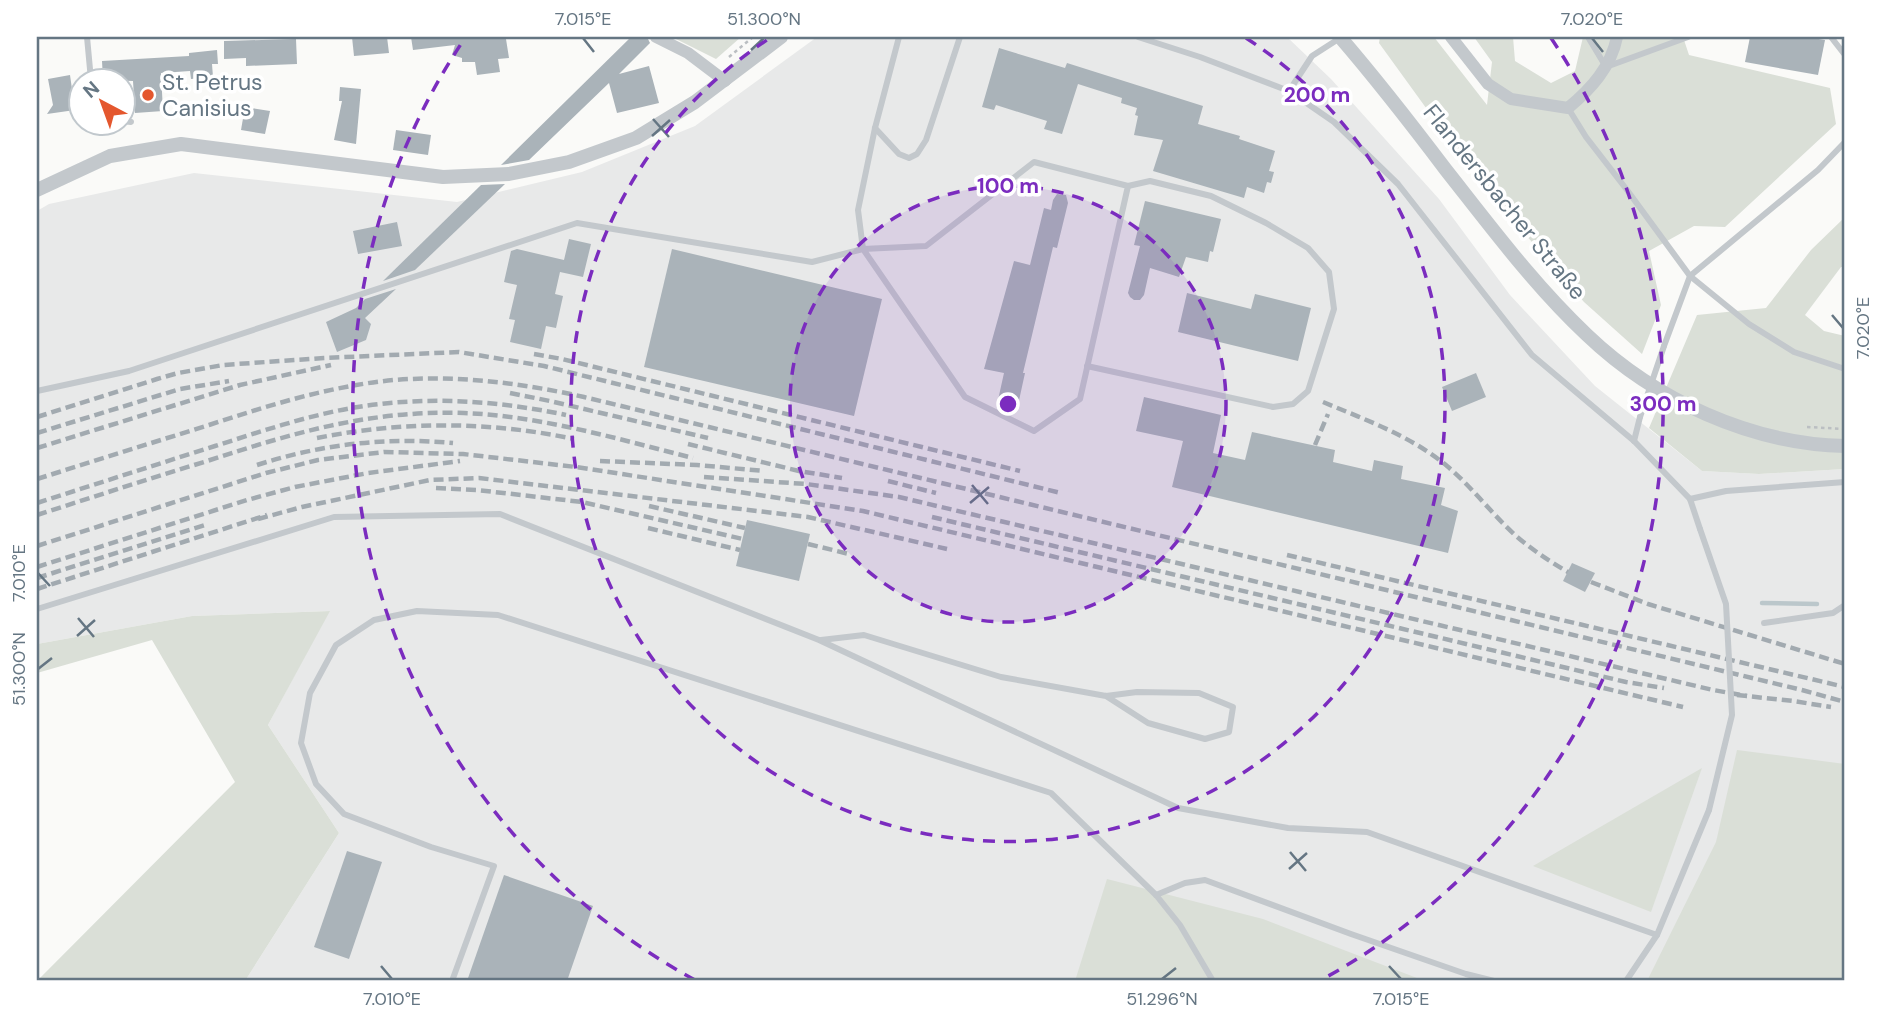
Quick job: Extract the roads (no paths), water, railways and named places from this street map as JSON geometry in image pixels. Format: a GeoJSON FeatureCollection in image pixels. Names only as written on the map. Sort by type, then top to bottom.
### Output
{"type":"FeatureCollection","features":[{"type":"Feature","properties":{"kind":"street"},"geometry":{"type":"LineString","coordinates":[[656,37],[688,53],[725,81]]}},
{"type":"Feature","properties":{"kind":"street","name":"Flandersbacher Straße"},"geometry":{"type":"LineString","coordinates":[[1341,37],[1510,253],[1588,337],[1634,374],[1679,401],[1731,425],[1782,438],[1845,446]]}},
{"type":"Feature","properties":{"kind":"street"},"geometry":{"type":"LineString","coordinates":[[1451,37],[1488,84],[1511,99],[1568,108],[1586,93],[1606,67],[1614,52],[1617,37]]}},
{"type":"Feature","properties":{"kind":"street"},"geometry":{"type":"LineString","coordinates":[[37,190],[110,156],[181,145],[443,177],[509,174],[569,162],[636,138],[695,102],[778,39]]}},
{"type":"Feature","properties":{"kind":"lane"},"geometry":{"type":"LineString","coordinates":[[87,37],[90,66]]}},
{"type":"Feature","properties":{"kind":"lane"},"geometry":{"type":"LineString","coordinates":[[899,37],[875,128],[858,210],[863,249],[965,397],[1034,431],[1080,399],[1128,186]]}},
{"type":"Feature","properties":{"kind":"lane"},"geometry":{"type":"LineString","coordinates":[[875,128],[900,154],[909,158],[917,154],[926,140],[960,37]]}},
{"type":"Feature","properties":{"kind":"lane"},"geometry":{"type":"LineString","coordinates":[[1138,37],[1289,91],[1334,122],[1398,184],[1532,355],[1634,441],[1690,499],[1726,604],[1732,715],[1709,810],[1657,935],[1627,979]]}},
{"type":"Feature","properties":{"kind":"lane"},"geometry":{"type":"LineString","coordinates":[[1289,91],[1312,56],[1341,37]]}},
{"type":"Feature","properties":{"kind":"lane"},"geometry":{"type":"LineString","coordinates":[[1588,37],[1606,67],[1688,37]]}},
{"type":"Feature","properties":{"kind":"lane"},"geometry":{"type":"LineString","coordinates":[[1831,37],[1845,55]]}},
{"type":"Feature","properties":{"kind":"lane"},"geometry":{"type":"LineString","coordinates":[[1568,108],[1586,137],[1690,276],[1749,324],[1794,352],[1845,369]]}},
{"type":"Feature","properties":{"kind":"lane"},"geometry":{"type":"LineString","coordinates":[[1634,441],[1664,346],[1690,276],[1818,170],[1845,142]]}},
{"type":"Feature","properties":{"kind":"lane"},"geometry":{"type":"LineString","coordinates":[[37,391],[129,371],[577,223],[812,262],[863,249],[926,246],[1034,162],[1128,186],[1150,181],[1211,196],[1266,223],[1308,248],[1329,272],[1335,309],[1308,391],[1293,404],[1273,407],[1087,366]]}},
{"type":"Feature","properties":{"kind":"lane"},"geometry":{"type":"LineString","coordinates":[[1690,499],[1726,491],[1845,482]]}},
{"type":"Feature","properties":{"kind":"lane"},"geometry":{"type":"LineString","coordinates":[[37,610],[334,517],[500,514],[819,640],[1178,808],[1288,828],[1367,832],[1657,935]]}},
{"type":"Feature","properties":{"kind":"lane"},"geometry":{"type":"LineString","coordinates":[[1764,623],[1833,613],[1845,605]]}},
{"type":"Feature","properties":{"kind":"lane"},"geometry":{"type":"LineString","coordinates":[[453,981],[494,866],[431,847],[344,814],[316,784],[301,743],[310,693],[336,645],[374,620],[417,611],[498,615],[1051,793],[1156,895],[1180,925],[1213,981]]}},
{"type":"Feature","properties":{"kind":"lane"},"geometry":{"type":"LineString","coordinates":[[819,640],[864,635],[1001,677],[1106,696],[1137,692],[1199,693],[1233,707],[1229,732],[1205,739],[1148,723],[1106,696]]}},
{"type":"Feature","properties":{"kind":"lane"},"geometry":{"type":"LineString","coordinates":[[1156,895],[1185,883],[1205,880],[1364,939],[1494,981]]}},
{"type":"Feature","properties":{"kind":"waterway"},"geometry":{"type":"LineString","coordinates":[[1762,603],[1817,604]]}},
{"type":"Feature","properties":{"kind":"railway"},"geometry":{"type":"LineString","coordinates":[[37,417],[178,373],[223,365],[459,352],[544,366],[1061,493]]}},
{"type":"Feature","properties":{"kind":"railway"},"geometry":{"type":"LineString","coordinates":[[534,354],[1020,471]]}},
{"type":"Feature","properties":{"kind":"railway"},"geometry":{"type":"LineString","coordinates":[[37,448],[240,385],[331,365]]}},
{"type":"Feature","properties":{"kind":"railway"},"geometry":{"type":"LineString","coordinates":[[37,479],[277,404],[347,387],[418,379],[466,379],[514,384],[584,397],[1845,702]]}},
{"type":"Feature","properties":{"kind":"railway"},"geometry":{"type":"LineString","coordinates":[[37,433],[180,389],[229,381]]}},
{"type":"Feature","properties":{"kind":"railway"},"geometry":{"type":"LineString","coordinates":[[510,393],[708,438]]}},
{"type":"Feature","properties":{"kind":"railway"},"geometry":{"type":"LineString","coordinates":[[37,503],[276,427],[359,407],[450,401],[497,404],[566,415]]}},
{"type":"Feature","properties":{"kind":"railway"},"geometry":{"type":"LineString","coordinates":[[1323,402],[1388,430],[1433,455],[1456,474],[1515,535],[1568,572]]}},
{"type":"Feature","properties":{"kind":"railway"},"geometry":{"type":"LineString","coordinates":[[37,515],[300,433],[395,415],[464,413],[522,419],[693,458]]}},
{"type":"Feature","properties":{"kind":"railway"},"geometry":{"type":"LineString","coordinates":[[1315,445],[1328,414]]}},
{"type":"Feature","properties":{"kind":"railway"},"geometry":{"type":"LineString","coordinates":[[317,438],[381,428],[446,425],[510,429],[574,439]]}},
{"type":"Feature","properties":{"kind":"railway"},"geometry":{"type":"LineString","coordinates":[[257,465],[306,452],[354,444],[403,441],[453,443]]}},
{"type":"Feature","properties":{"kind":"railway"},"geometry":{"type":"LineString","coordinates":[[688,444],[799,471],[842,478]]}},
{"type":"Feature","properties":{"kind":"railway"},"geometry":{"type":"LineString","coordinates":[[37,546],[266,473],[318,460],[384,452],[463,454],[576,467],[863,511],[1683,707]]}},
{"type":"Feature","properties":{"kind":"railway"},"geometry":{"type":"LineString","coordinates":[[37,567],[295,487],[368,473],[460,461]]}},
{"type":"Feature","properties":{"kind":"railway"},"geometry":{"type":"LineString","coordinates":[[600,461],[764,471]]}},
{"type":"Feature","properties":{"kind":"railway"},"geometry":{"type":"LineString","coordinates":[[704,477],[806,484],[899,497],[1747,696]]}},
{"type":"Feature","properties":{"kind":"railway"},"geometry":{"type":"LineString","coordinates":[[258,519],[430,480],[479,478],[808,517],[947,549]]}},
{"type":"Feature","properties":{"kind":"railway"},"geometry":{"type":"LineString","coordinates":[[888,481],[936,493]]}},
{"type":"Feature","properties":{"kind":"railway"},"geometry":{"type":"LineString","coordinates":[[436,488],[582,502],[743,539]]}},
{"type":"Feature","properties":{"kind":"railway"},"geometry":{"type":"LineString","coordinates":[[649,506],[745,528]]}},
{"type":"Feature","properties":{"kind":"railway"},"geometry":{"type":"LineString","coordinates":[[37,589],[267,515]]}},
{"type":"Feature","properties":{"kind":"railway"},"geometry":{"type":"LineString","coordinates":[[932,517],[1626,682],[1664,688]]}},
{"type":"Feature","properties":{"kind":"railway"},"geometry":{"type":"LineString","coordinates":[[37,578],[208,524]]}},
{"type":"Feature","properties":{"kind":"railway"},"geometry":{"type":"LineString","coordinates":[[648,528],[740,550]]}},
{"type":"Feature","properties":{"kind":"railway"},"geometry":{"type":"LineString","coordinates":[[808,544],[849,554]]}},
{"type":"Feature","properties":{"kind":"railway"},"geometry":{"type":"LineString","coordinates":[[1287,555],[1845,687]]}},
{"type":"Feature","properties":{"kind":"railway"},"geometry":{"type":"LineString","coordinates":[[1591,582],[1648,604],[1845,664]]}},
{"type":"Feature","properties":{"kind":"railway"},"geometry":{"type":"LineString","coordinates":[[1737,695],[1831,707]]}},
{"type":"Feature","properties":{"kind":"place","name":"St. Petrus Canisius"},"geometry":{"type":"Point","coordinates":[148,95]}}]}
